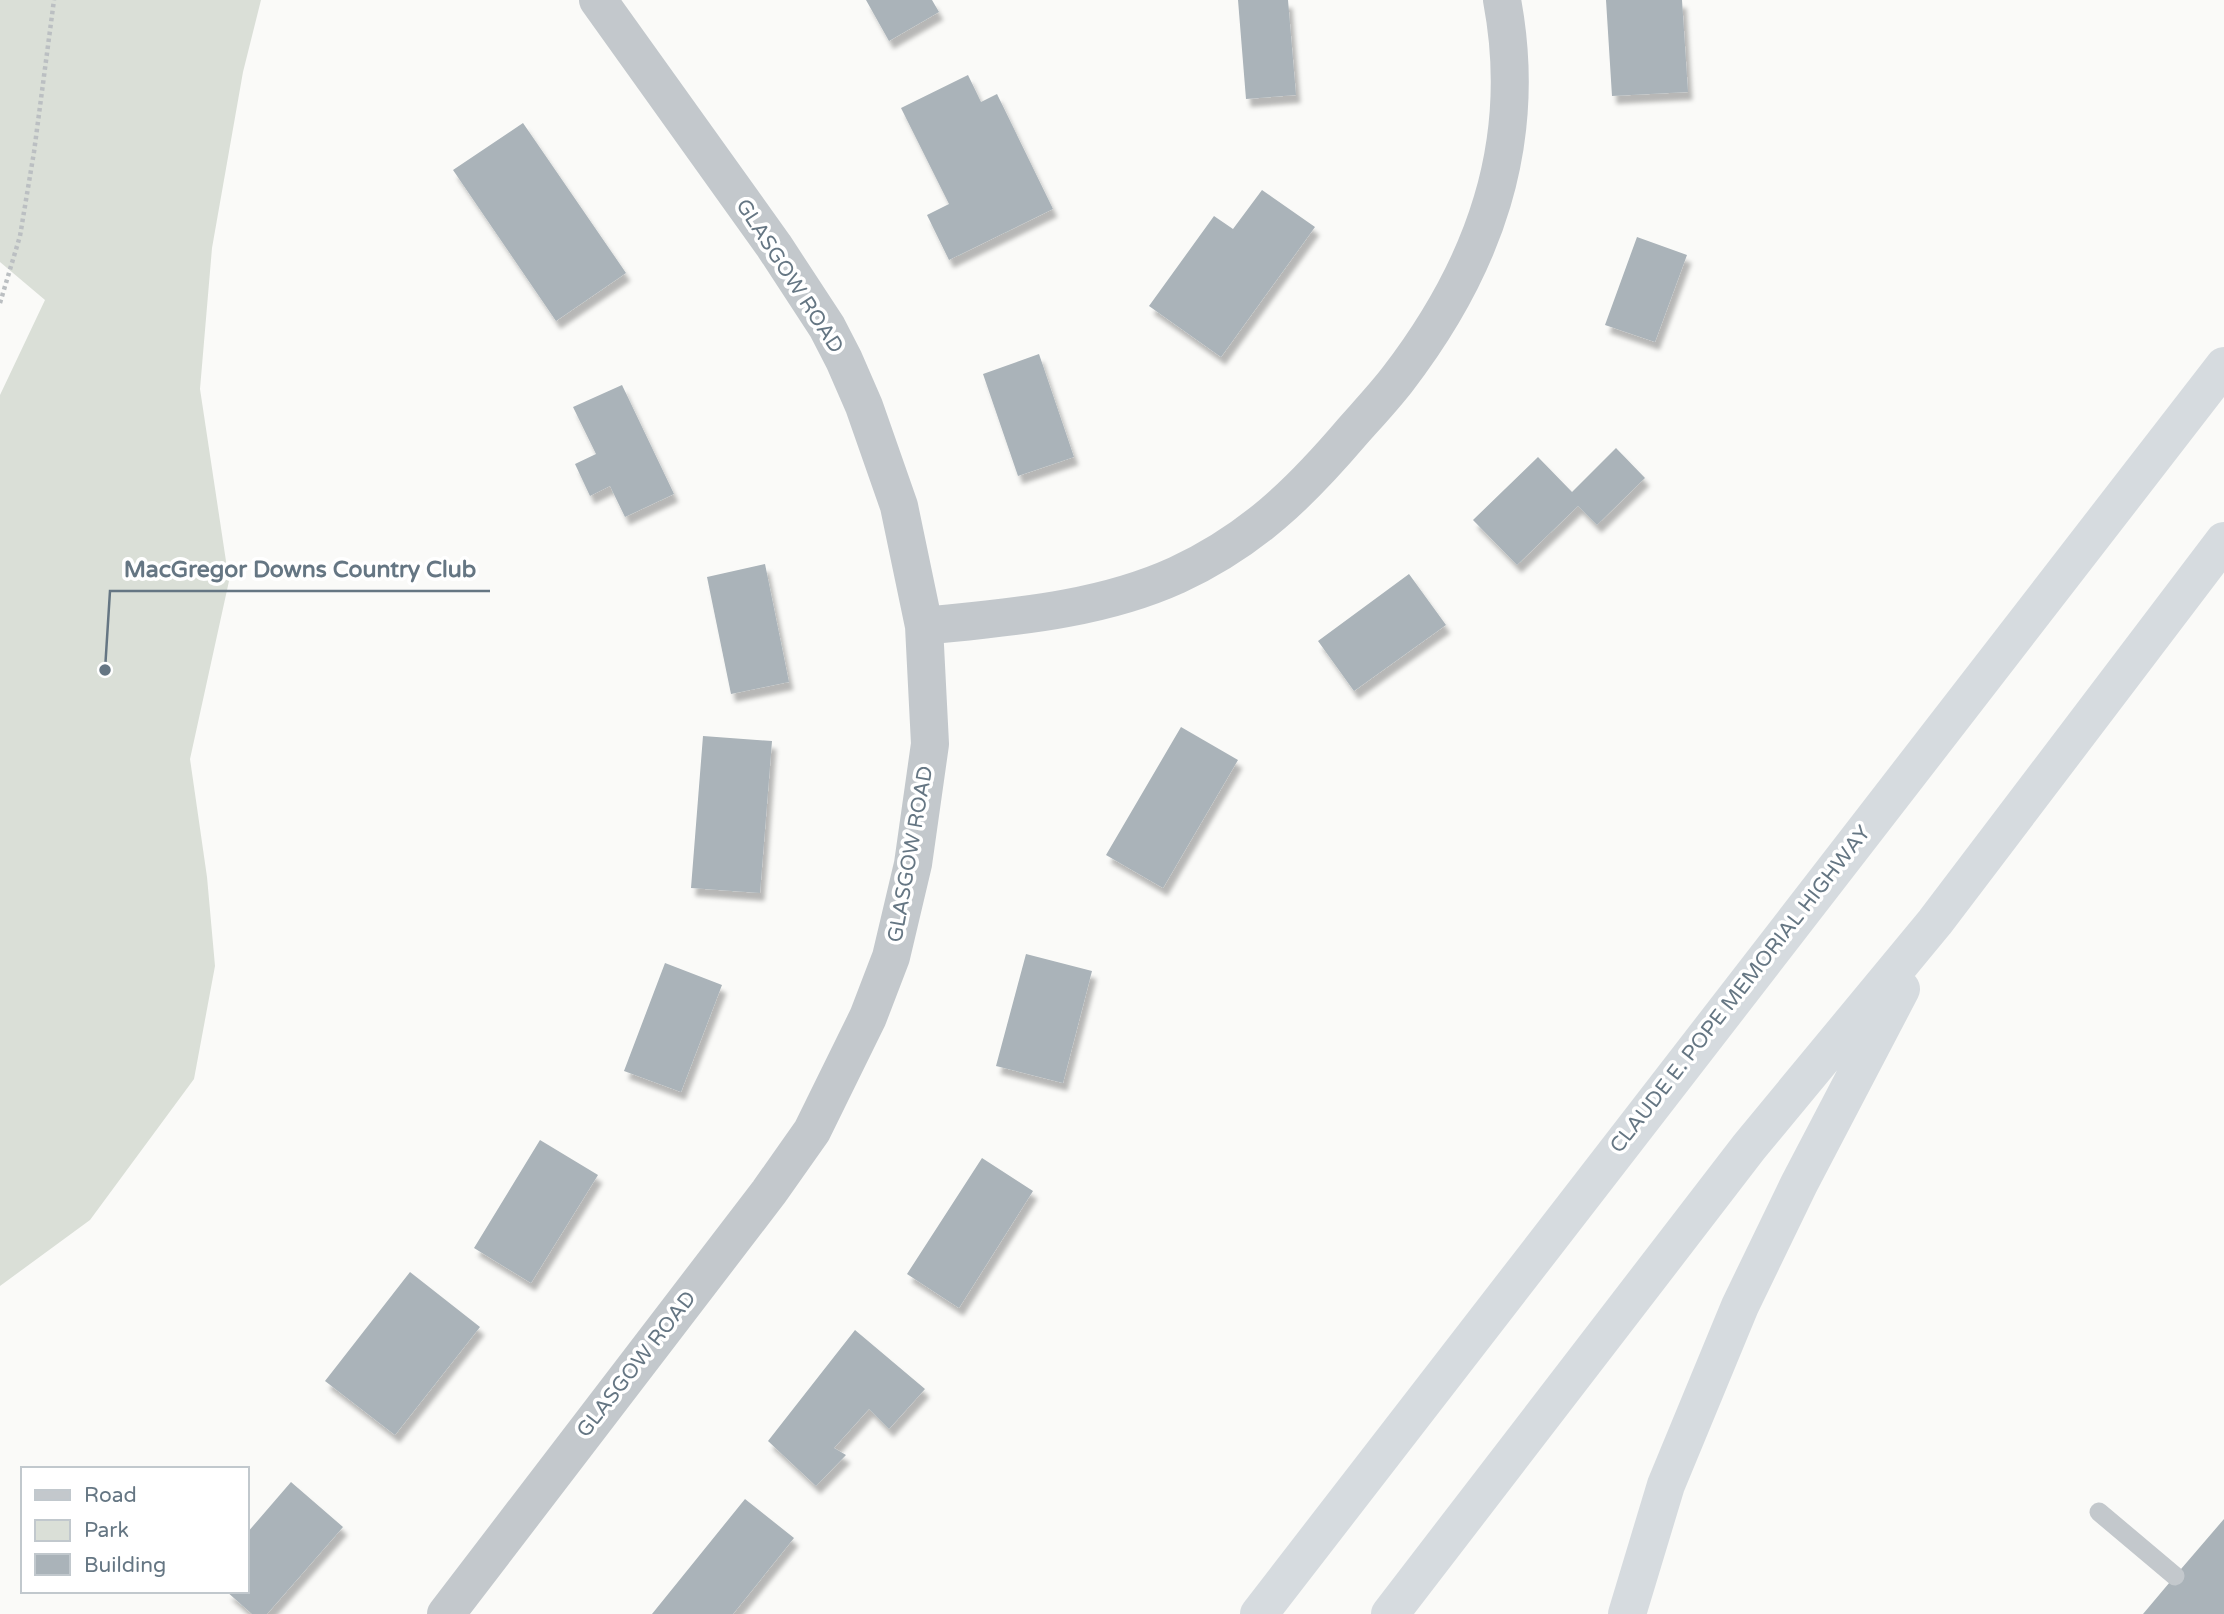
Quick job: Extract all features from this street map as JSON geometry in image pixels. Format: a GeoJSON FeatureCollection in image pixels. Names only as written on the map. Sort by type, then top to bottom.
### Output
{"type":"FeatureCollection","features":[{"type":"Feature","properties":{"kind":"highway","name":"CLAUDE E. POPE MEMORIAL HIGHWAY"},"geometry":{"type":"LineString","coordinates":[[1259,1614],[2224,366]]}},
{"type":"Feature","properties":{"kind":"highway"},"geometry":{"type":"LineString","coordinates":[[1390,1614],[1749,1147],[1935,922],[2224,541]]}},
{"type":"Feature","properties":{"kind":"highway"},"geometry":{"type":"LineString","coordinates":[[1627,1614],[1666,1485],[1740,1306],[1935,922]]}},
{"type":"Feature","properties":{"kind":"street","name":"GLASGOW ROAD"},"geometry":{"type":"LineString","coordinates":[[446,1614],[769,1192],[812,1131],[863,1028],[891,957],[903,911],[922,809],[930,744],[924,626],[899,506],[864,406],[844,360],[827,327],[774,246],[598,0]]}},
{"type":"Feature","properties":{"kind":"street"},"geometry":{"type":"LineString","coordinates":[[924,626],[1040,613],[1110,599],[1176,576],[1247,536],[1290,499],[1328,460],[1396,381],[1436,324],[1474,253],[1494,198],[1508,128],[1511,76],[1502,0]]}},
{"type":"Feature","properties":{"kind":"lane"},"geometry":{"type":"LineString","coordinates":[[2099,1512],[2175,1576]]}},
{"type":"Feature","properties":{"kind":"path"},"geometry":{"type":"LineString","coordinates":[[0,303],[20,236],[54,0]]}},
{"type":"Feature","properties":{"kind":"green space"},"geometry":{"type":"Polygon","coordinates":[[[0,0],[261,0],[243,72],[212,248],[200,389],[229,581],[190,759],[207,877],[215,966],[194,1079],[90,1220],[0,1286],[0,395],[45,300],[0,262],[0,0]]]}},
{"type":"Feature","properties":{"kind":"building"},"geometry":{"type":"Polygon","coordinates":[[[866,0],[932,0],[939,12],[889,41],[866,0]]]}},
{"type":"Feature","properties":{"kind":"building"},"geometry":{"type":"Polygon","coordinates":[[[1238,0],[1288,0],[1296,95],[1246,99],[1238,0]]]}},
{"type":"Feature","properties":{"kind":"building"},"geometry":{"type":"Polygon","coordinates":[[[1606,0],[1682,0],[1688,92],[1612,96],[1606,0]]]}},
{"type":"Feature","properties":{"kind":"building"},"geometry":{"type":"Polygon","coordinates":[[[968,75],[981,102],[997,94],[1053,209],[949,260],[927,215],[949,204],[901,108],[968,75]]]}},
{"type":"Feature","properties":{"kind":"building"},"geometry":{"type":"Polygon","coordinates":[[[523,123],[626,273],[556,321],[453,170],[523,123]]]}},
{"type":"Feature","properties":{"kind":"building"},"geometry":{"type":"Polygon","coordinates":[[[1262,190],[1315,227],[1221,357],[1149,306],[1214,216],[1233,229],[1262,190]]]}},
{"type":"Feature","properties":{"kind":"building"},"geometry":{"type":"Polygon","coordinates":[[[1637,237],[1687,255],[1655,342],[1605,325],[1637,237]]]}},
{"type":"Feature","properties":{"kind":"building"},"geometry":{"type":"Polygon","coordinates":[[[1039,354],[1074,457],[1018,476],[983,374],[1039,354]]]}},
{"type":"Feature","properties":{"kind":"building"},"geometry":{"type":"Polygon","coordinates":[[[622,385],[674,494],[625,517],[610,486],[590,496],[575,464],[596,454],[573,407],[622,385]]]}},
{"type":"Feature","properties":{"kind":"building"},"geometry":{"type":"Polygon","coordinates":[[[1616,448],[1645,478],[1597,525],[1578,506],[1517,565],[1473,520],[1538,457],[1572,492],[1616,448]]]}},
{"type":"Feature","properties":{"kind":"building"},"geometry":{"type":"Polygon","coordinates":[[[765,564],[789,682],[731,694],[707,577],[765,564]]]}},
{"type":"Feature","properties":{"kind":"building"},"geometry":{"type":"Polygon","coordinates":[[[1409,574],[1446,625],[1354,691],[1318,641],[1409,574]]]}},
{"type":"Feature","properties":{"kind":"building"},"geometry":{"type":"Polygon","coordinates":[[[1181,727],[1238,760],[1163,888],[1106,855],[1181,727]]]}},
{"type":"Feature","properties":{"kind":"building"},"geometry":{"type":"Polygon","coordinates":[[[703,736],[772,741],[760,893],[691,888],[703,736]]]}},
{"type":"Feature","properties":{"kind":"building"},"geometry":{"type":"Polygon","coordinates":[[[1026,954],[1092,971],[1063,1083],[996,1066],[1026,954]]]}},
{"type":"Feature","properties":{"kind":"building"},"geometry":{"type":"Polygon","coordinates":[[[665,963],[722,985],[681,1092],[624,1071],[665,963]]]}},
{"type":"Feature","properties":{"kind":"building"},"geometry":{"type":"Polygon","coordinates":[[[540,1140],[598,1175],[531,1283],[474,1248],[540,1140]]]}},
{"type":"Feature","properties":{"kind":"building"},"geometry":{"type":"Polygon","coordinates":[[[982,1158],[1033,1191],[959,1308],[907,1274],[982,1158]]]}},
{"type":"Feature","properties":{"kind":"building"},"geometry":{"type":"Polygon","coordinates":[[[410,1272],[480,1327],[395,1435],[325,1381],[410,1272]]]}},
{"type":"Feature","properties":{"kind":"building"},"geometry":{"type":"Polygon","coordinates":[[[855,1330],[925,1389],[889,1429],[869,1409],[834,1448],[846,1455],[816,1486],[768,1441],[855,1330]]]}},
{"type":"Feature","properties":{"kind":"building"},"geometry":{"type":"Polygon","coordinates":[[[291,1482],[343,1527],[267,1614],[252,1614],[228,1593],[248,1593],[248,1532],[291,1482]]]}},
{"type":"Feature","properties":{"kind":"building"},"geometry":{"type":"Polygon","coordinates":[[[745,1499],[794,1538],[733,1614],[652,1614],[745,1499]]]}},
{"type":"Feature","properties":{"kind":"building"},"geometry":{"type":"Polygon","coordinates":[[[2224,1519],[2224,1614],[2143,1614],[2175,1576],[2224,1519]]]}},
{"type":"Feature","properties":{"kind":"place","name":"MacGregor Downs Country Club"},"geometry":{"type":"Point","coordinates":[105,670]}}]}
